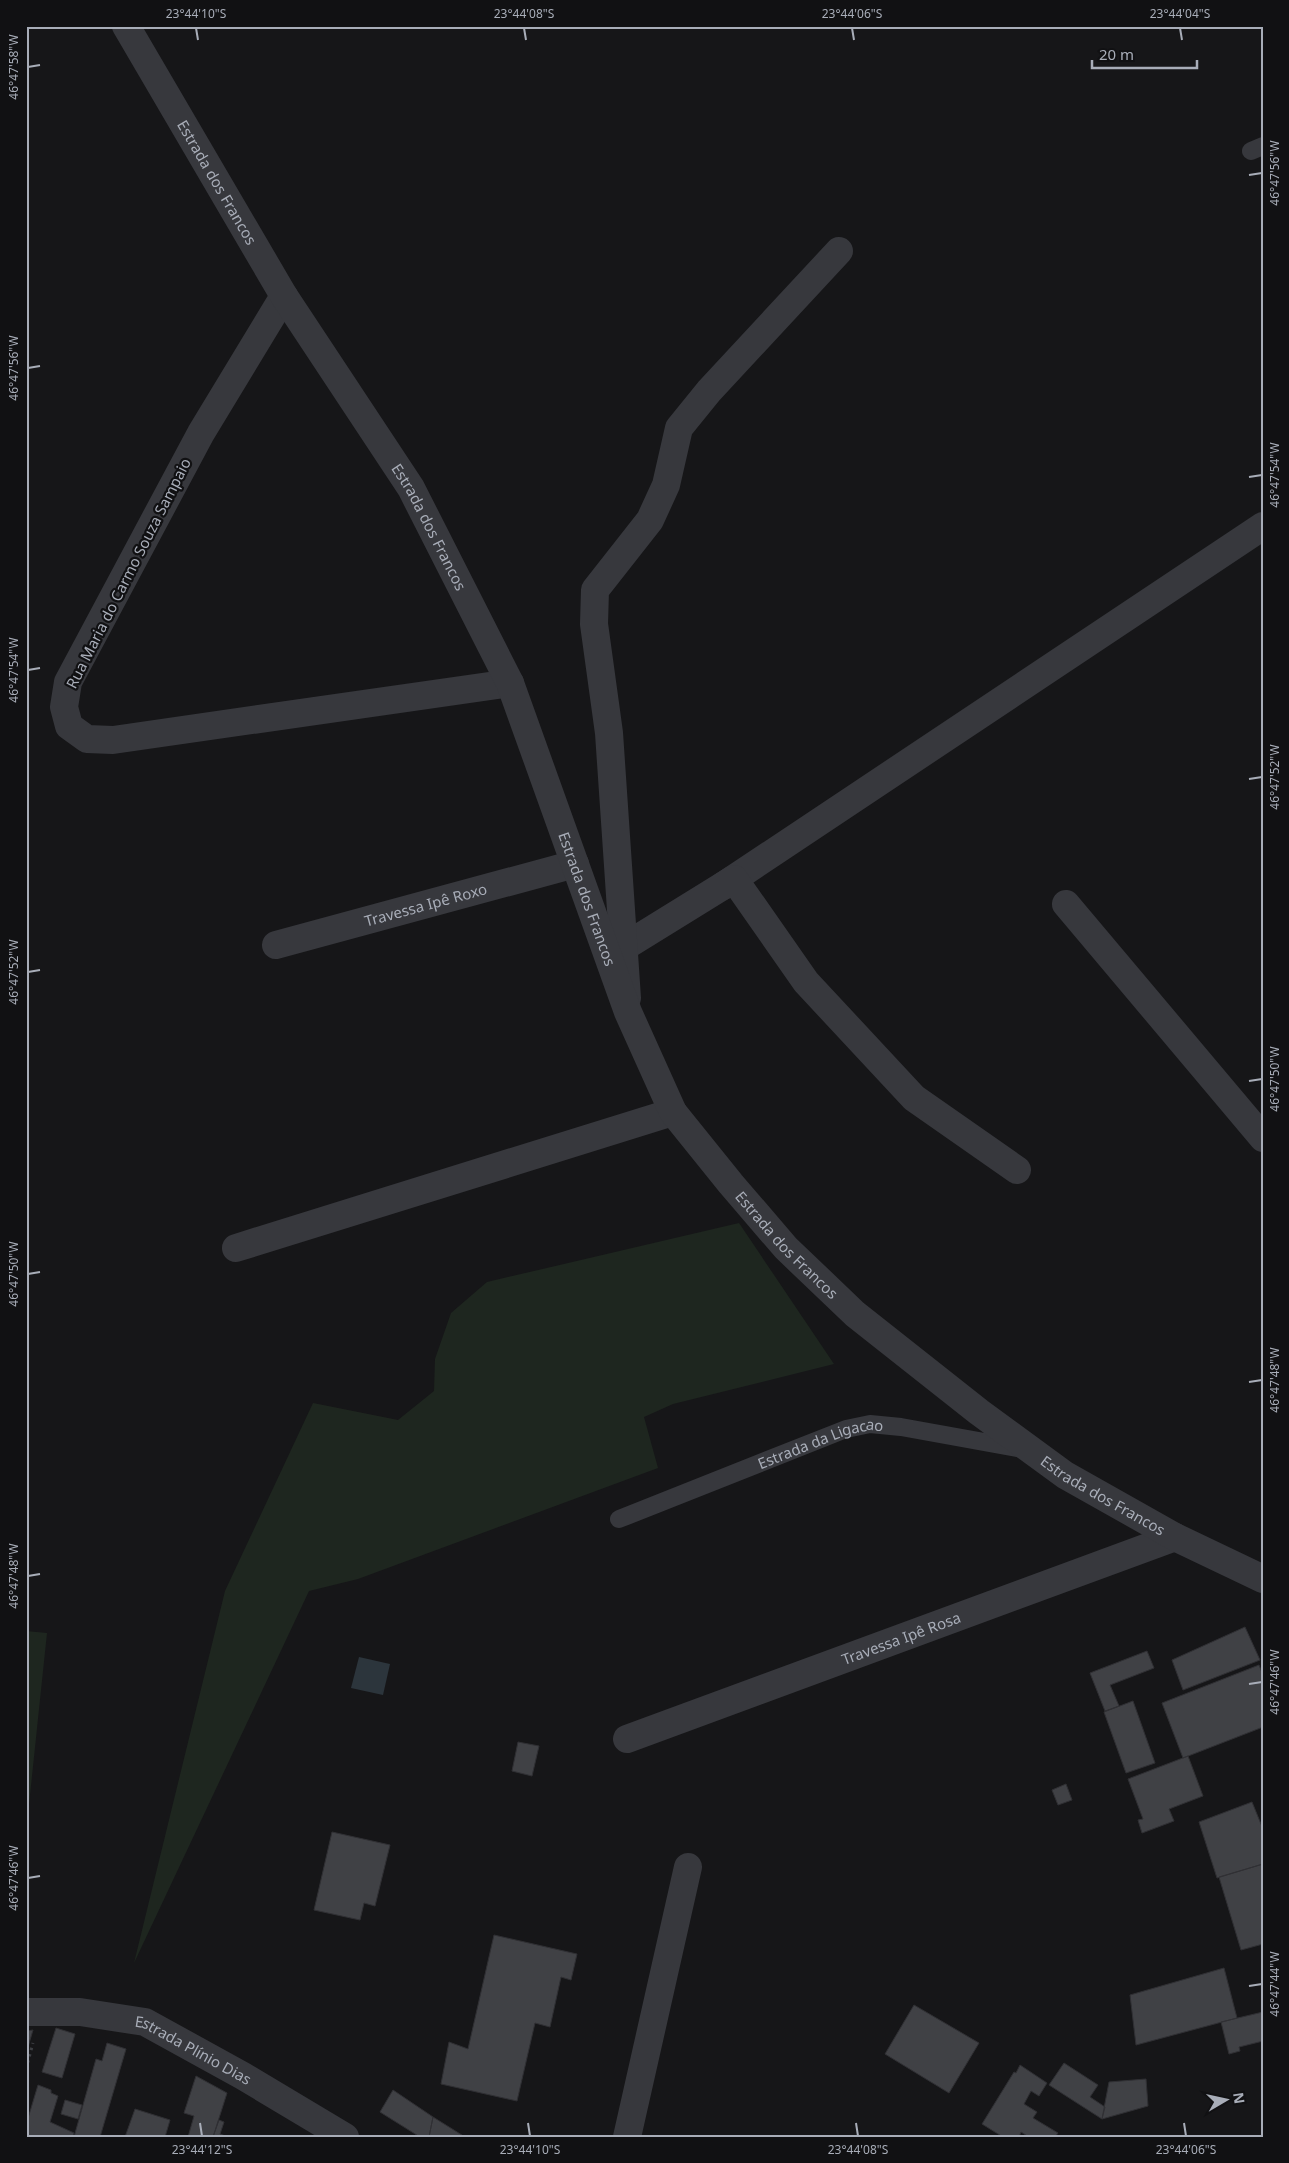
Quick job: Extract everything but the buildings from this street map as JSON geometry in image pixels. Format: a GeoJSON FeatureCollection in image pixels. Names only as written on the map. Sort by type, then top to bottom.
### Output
{"type":"FeatureCollection","features":[{"type":"Feature","properties":{"kind":"street","name":"Estrada dos Francos"},"geometry":{"type":"LineString","coordinates":[[126,26],[284,296],[411,488],[510,683],[628,1012],[673,1112],[786,1248],[855,1314],[1065,1475],[1175,1537],[1263,1579]]}},
{"type":"Feature","properties":{"kind":"street"},"geometry":{"type":"LineString","coordinates":[[628,1012],[609,733],[594,624],[596,590],[650,520],[666,485],[679,428],[709,391],[839,251]]}},
{"type":"Feature","properties":{"kind":"street","name":"Rua Maria do Carmo Souza Sampaio"},"geometry":{"type":"LineString","coordinates":[[284,296],[201,433],[68,682],[64,706],[69,726],[87,739],[113,740],[510,683]]}},
{"type":"Feature","properties":{"kind":"street"},"geometry":{"type":"LineString","coordinates":[[723,886],[1263,526]]}},
{"type":"Feature","properties":{"kind":"street","name":"Travessa Ipê Roxo"},"geometry":{"type":"LineString","coordinates":[[276,945],[575,864]]}},
{"type":"Feature","properties":{"kind":"street"},"geometry":{"type":"LineString","coordinates":[[624,947],[734,879],[806,982],[914,1098],[1017,1170]]}},
{"type":"Feature","properties":{"kind":"street"},"geometry":{"type":"LineString","coordinates":[[1066,904],[1263,1138]]}},
{"type":"Feature","properties":{"kind":"street"},"geometry":{"type":"LineString","coordinates":[[236,1248],[673,1112]]}},
{"type":"Feature","properties":{"kind":"street","name":"Travessa Ipê Rosa"},"geometry":{"type":"LineString","coordinates":[[627,1739],[1175,1537]]}},
{"type":"Feature","properties":{"kind":"street"},"geometry":{"type":"LineString","coordinates":[[626,2137],[688,1867]]}},
{"type":"Feature","properties":{"kind":"street","name":"Estrada Plínio Dias"},"geometry":{"type":"LineString","coordinates":[[26,2012],[80,2012],[145,2022],[243,2076],[345,2137]]}},
{"type":"Feature","properties":{"kind":"lane","name":"Estrada da Ligacao"},"geometry":{"type":"LineString","coordinates":[[619,1519],[846,1429],[870,1424],[901,1427],[1031,1450]]}},
{"type":"Feature","properties":{"kind":"shaded area"},"geometry":{"type":"Polygon","coordinates":[[[739,1223],[834,1364],[673,1404],[644,1417],[658,1468],[358,1579],[309,1591],[134,1963],[225,1591],[313,1403],[398,1420],[434,1391],[435,1359],[451,1313],[487,1282],[739,1223]]]}},
{"type":"Feature","properties":{"kind":"shaded area"},"geometry":{"type":"Polygon","coordinates":[[[26,1631],[47,1633],[26,1833],[26,1631]]]}},
{"type":"Feature","properties":{"kind":"shaded area"},"geometry":{"type":"Polygon","coordinates":[[[359,1657],[390,1664],[383,1695],[351,1688],[359,1657]]]}}]}
